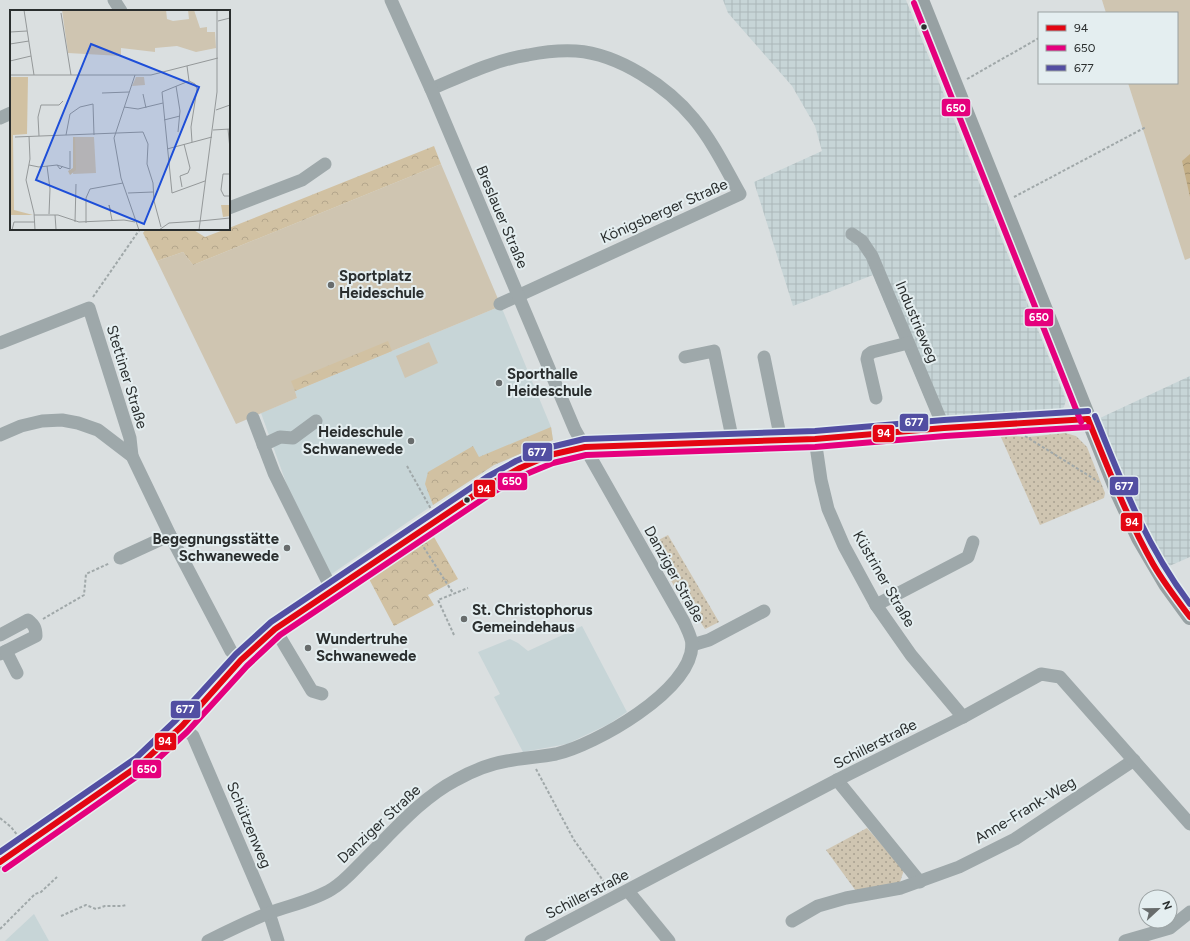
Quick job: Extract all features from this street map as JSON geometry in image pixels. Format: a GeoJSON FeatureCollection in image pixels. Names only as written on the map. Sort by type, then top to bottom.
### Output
{"type":"FeatureCollection","features":[{"type":"Feature","properties":{"kind":"main road"},"geometry":{"type":"LineString","coordinates":[[921,0],[1119,495],[1139,538],[1166,584],[1190,617]]}},
{"type":"Feature","properties":{"kind":"street"},"geometry":{"type":"LineString","coordinates":[[114,0],[120,10]]}},
{"type":"Feature","properties":{"kind":"street","name":"Breslauer Straße"},"geometry":{"type":"LineString","coordinates":[[391,0],[431,89],[575,430],[585,447]]}},
{"type":"Feature","properties":{"kind":"street","name":"Königsberger Straße"},"geometry":{"type":"LineString","coordinates":[[431,89],[496,63],[527,55],[560,51],[577,51],[596,54],[639,72],[682,105],[705,134],[740,194],[518,295]]}},
{"type":"Feature","properties":{"kind":"street"},"geometry":{"type":"LineString","coordinates":[[0,118],[10,113]]}},
{"type":"Feature","properties":{"kind":"street"},"geometry":{"type":"LineString","coordinates":[[230,208],[302,180],[325,164]]}},
{"type":"Feature","properties":{"kind":"street","name":"Industrieweg"},"geometry":{"type":"LineString","coordinates":[[852,234],[862,241],[872,256],[944,428]]}},
{"type":"Feature","properties":{"kind":"street"},"geometry":{"type":"LineString","coordinates":[[500,304],[518,295]]}},
{"type":"Feature","properties":{"kind":"street"},"geometry":{"type":"LineString","coordinates":[[0,343],[89,308]]}},
{"type":"Feature","properties":{"kind":"street","name":"Stettiner Straße"},"geometry":{"type":"LineString","coordinates":[[89,308],[130,438],[132,456],[170,535],[231,651],[241,660]]}},
{"type":"Feature","properties":{"kind":"street"},"geometry":{"type":"LineString","coordinates":[[876,398],[867,359],[868,355],[872,352],[908,343]]}},
{"type":"Feature","properties":{"kind":"street"},"geometry":{"type":"LineString","coordinates":[[685,357],[714,352],[733,442]]}},
{"type":"Feature","properties":{"kind":"street"},"geometry":{"type":"LineString","coordinates":[[764,357],[781,440]]}},
{"type":"Feature","properties":{"kind":"street"},"geometry":{"type":"LineString","coordinates":[[252,418],[274,473],[332,590]]}},
{"type":"Feature","properties":{"kind":"street"},"geometry":{"type":"LineString","coordinates":[[0,862],[141,764],[182,726],[241,660],[275,629],[491,484],[520,468],[550,455],[585,447],[815,439],[944,428],[1088,419]]}},
{"type":"Feature","properties":{"kind":"street","name":"Stettiner Straße"},"geometry":{"type":"LineString","coordinates":[[0,435],[21,426],[42,421],[62,420],[78,423],[98,430],[132,456]]}},
{"type":"Feature","properties":{"kind":"street"},"geometry":{"type":"LineString","coordinates":[[263,445],[280,437],[293,438],[316,421]]}},
{"type":"Feature","properties":{"kind":"street","name":"Küstriner Straße"},"geometry":{"type":"LineString","coordinates":[[815,439],[821,480],[828,509],[844,546],[876,605],[910,655],[963,717]]}},
{"type":"Feature","properties":{"kind":"street","name":"Danziger Straße"},"geometry":{"type":"LineString","coordinates":[[208,941],[269,913],[314,899],[333,888],[350,874],[424,801],[456,780],[488,765],[556,754],[614,730],[636,716],[664,693],[682,671],[690,657],[692,645],[684,622],[585,447]]}},
{"type":"Feature","properties":{"kind":"street"},"geometry":{"type":"LineString","coordinates":[[120,558],[170,535]]}},
{"type":"Feature","properties":{"kind":"street"},"geometry":{"type":"LineString","coordinates":[[876,605],[968,557],[973,542]]}},
{"type":"Feature","properties":{"kind":"street"},"geometry":{"type":"LineString","coordinates":[[692,645],[709,640],[764,611]]}},
{"type":"Feature","properties":{"kind":"street"},"geometry":{"type":"LineString","coordinates":[[0,635],[28,620],[34,624],[36,636],[3,652],[17,673]]}},
{"type":"Feature","properties":{"kind":"street"},"geometry":{"type":"LineString","coordinates":[[275,629],[312,691],[322,694]]}},
{"type":"Feature","properties":{"kind":"street","name":"Schillerstraße"},"geometry":{"type":"LineString","coordinates":[[531,941],[837,780],[963,717],[1041,674],[1060,677],[1190,824]]}},
{"type":"Feature","properties":{"kind":"street","name":"Schützenweg"},"geometry":{"type":"LineString","coordinates":[[182,726],[193,736],[269,913],[278,941]]}},
{"type":"Feature","properties":{"kind":"street","name":"Anne-Frank-Weg"},"geometry":{"type":"LineString","coordinates":[[792,921],[818,906],[846,898],[901,888],[959,867],[1015,839],[1134,760]]}},
{"type":"Feature","properties":{"kind":"street"},"geometry":{"type":"LineString","coordinates":[[837,780],[920,882]]}},
{"type":"Feature","properties":{"kind":"street"},"geometry":{"type":"LineString","coordinates":[[628,891],[669,941]]}},
{"type":"Feature","properties":{"kind":"street"},"geometry":{"type":"LineString","coordinates":[[1125,941],[1170,928],[1190,912]]}},
{"type":"Feature","properties":{"kind":"path"},"geometry":{"type":"LineString","coordinates":[[955,85],[1038,39]]}},
{"type":"Feature","properties":{"kind":"path"},"geometry":{"type":"LineString","coordinates":[[1002,203],[1146,127]]}},
{"type":"Feature","properties":{"kind":"path"},"geometry":{"type":"LineString","coordinates":[[89,308],[91,300],[139,230]]}},
{"type":"Feature","properties":{"kind":"path"},"geometry":{"type":"LineString","coordinates":[[1021,435],[1028,437],[1099,483]]}},
{"type":"Feature","properties":{"kind":"path"},"geometry":{"type":"LineString","coordinates":[[407,466],[437,519]]}},
{"type":"Feature","properties":{"kind":"path"},"geometry":{"type":"LineString","coordinates":[[415,534],[453,594]]}},
{"type":"Feature","properties":{"kind":"path"},"geometry":{"type":"LineString","coordinates":[[34,624],[84,595],[86,574],[120,558]]}},
{"type":"Feature","properties":{"kind":"path"},"geometry":{"type":"LineString","coordinates":[[454,635],[438,600],[468,588]]}},
{"type":"Feature","properties":{"kind":"path"},"geometry":{"type":"LineString","coordinates":[[530,758],[574,840],[615,897]]}},
{"type":"Feature","properties":{"kind":"path"},"geometry":{"type":"LineString","coordinates":[[0,818],[11,827],[24,845]]}},
{"type":"Feature","properties":{"kind":"path"},"geometry":{"type":"LineString","coordinates":[[0,929],[35,894],[41,892],[57,876]]}},
{"type":"Feature","properties":{"kind":"path"},"geometry":{"type":"LineString","coordinates":[[60,916],[86,905],[96,909],[105,906],[126,905]]}},
{"type":"Feature","properties":{"kind":"shaded area"},"geometry":{"type":"Polygon","coordinates":[[[723,0],[906,0],[1066,400],[1064,407],[1057,411],[935,422],[873,275],[793,306],[754,182],[822,151],[815,126],[792,86],[728,13],[723,0]]]}},
{"type":"Feature","properties":{"kind":"shaded area"},"geometry":{"type":"Polygon","coordinates":[[[1102,0],[1190,0],[1190,258],[1185,260],[1128,84],[1178,84],[1178,12],[1106,12],[1102,0]]]}},
{"type":"Feature","properties":{"kind":"shaded area","name":"Sportplatz Heideschule"},"geometry":{"type":"Polygon","coordinates":[[[441,164],[501,306],[295,391],[297,398],[236,424],[157,261],[183,252],[193,265],[441,164]]]}},
{"type":"Feature","properties":{"kind":"shaded area","name":"Heideschule Schwanewede"},"geometry":{"type":"Polygon","coordinates":[[[501,306],[551,427],[553,440],[494,465],[330,575],[288,488],[261,413],[297,398],[295,391],[501,306]]]}},
{"type":"Feature","properties":{"kind":"shaded area"},"geometry":{"type":"Polygon","coordinates":[[[429,342],[438,363],[405,378],[396,356],[429,342]]]}},
{"type":"Feature","properties":{"kind":"shaded area"},"geometry":{"type":"Polygon","coordinates":[[[1190,376],[1190,557],[1167,567],[1158,554],[1145,527],[1100,418],[1190,376]]]}},
{"type":"Feature","properties":{"kind":"shaded area"},"geometry":{"type":"Polygon","coordinates":[[[1065,433],[1076,436],[1087,447],[1105,493],[1104,498],[1040,525],[1000,435],[1028,437],[1065,433]]]}},
{"type":"Feature","properties":{"kind":"shaded area"},"geometry":{"type":"Polygon","coordinates":[[[668,535],[719,622],[705,629],[696,615],[691,617],[651,544],[668,535]]]}},
{"type":"Feature","properties":{"kind":"shaded area"},"geometry":{"type":"Polygon","coordinates":[[[582,626],[627,712],[609,724],[567,744],[523,752],[494,697],[500,694],[478,652],[510,639],[528,651],[582,626]]]}},
{"type":"Feature","properties":{"kind":"shaded area"},"geometry":{"type":"Polygon","coordinates":[[[867,828],[904,870],[900,882],[856,891],[826,850],[867,828]]]}},
{"type":"Feature","properties":{"kind":"shaded area"},"geometry":{"type":"Polygon","coordinates":[[[34,914],[49,941],[5,941],[34,914]]]}},
{"type":"Feature","properties":{"kind":"green space"},"geometry":{"type":"Polygon","coordinates":[[[434,146],[441,164],[193,265],[183,252],[157,261],[143,233],[145,230],[194,230],[205,237],[223,230],[230,230],[230,228],[434,146]]]}},
{"type":"Feature","properties":{"kind":"green space"},"geometry":{"type":"Polygon","coordinates":[[[388,341],[392,351],[295,391],[291,381],[388,341]]]}},
{"type":"Feature","properties":{"kind":"green space"},"geometry":{"type":"Polygon","coordinates":[[[551,427],[553,440],[494,465],[433,505],[425,484],[428,472],[473,446],[479,457],[551,427]]]}},
{"type":"Feature","properties":{"kind":"green space"},"geometry":{"type":"Polygon","coordinates":[[[434,537],[458,579],[428,595],[434,605],[394,626],[369,579],[434,537]]]}},
{"type":"Feature","properties":{"kind":"water"},"geometry":{"type":"Polygon","coordinates":[[[1190,154],[1190,197],[1182,161],[1190,154]]]}},
{"type":"Feature","properties":{"kind":"transit line","name":"650"},"geometry":{"type":"LineString","coordinates":[[914,3],[1081,422]]}},
{"type":"Feature","properties":{"kind":"transit line","name":"677"},"geometry":{"type":"LineString","coordinates":[[0,852],[136,758],[176,720],[236,654],[271,622],[487,477],[516,461],[547,448],[584,439],[815,431],[944,420],[1088,411]]}},
{"type":"Feature","properties":{"kind":"transit line","name":"677"},"geometry":{"type":"LineString","coordinates":[[1095,416],[1125,490],[1148,537],[1160,560],[1190,604]]}},
{"type":"Feature","properties":{"kind":"transit line","name":"94"},"geometry":{"type":"LineString","coordinates":[[1088,419],[1118,493],[1144,547],[1175,598],[1190,617]]}},
{"type":"Feature","properties":{"kind":"transit line","name":"94"},"geometry":{"type":"LineString","coordinates":[[0,862],[141,764],[182,726],[241,660],[275,629],[491,484],[520,468],[550,455],[585,447],[815,439],[944,428],[1088,419]]}},
{"type":"Feature","properties":{"kind":"transit line","name":"650"},"geometry":{"type":"LineString","coordinates":[[5,869],[146,770],[187,732],[247,666],[280,635],[495,491],[524,475],[553,463],[586,455],[815,447],[945,436],[1088,427]]}},
{"type":"Feature","properties":{"kind":"place","name":"Sportplatz Heideschule"},"geometry":{"type":"Point","coordinates":[331,285]}},
{"type":"Feature","properties":{"kind":"place","name":"Sporthalle Heideschule"},"geometry":{"type":"Point","coordinates":[499,383]}},
{"type":"Feature","properties":{"kind":"place","name":"Heideschule Schwanewede"},"geometry":{"type":"Point","coordinates":[411,441]}},
{"type":"Feature","properties":{"kind":"place","name":"Begegnungsstätte Schwanewede"},"geometry":{"type":"Point","coordinates":[287,548]}},
{"type":"Feature","properties":{"kind":"place","name":"St. Christophorus Gemeindehaus"},"geometry":{"type":"Point","coordinates":[464,619]}},
{"type":"Feature","properties":{"kind":"place","name":"Wundertruhe Schwanewede"},"geometry":{"type":"Point","coordinates":[308,648]}}]}
